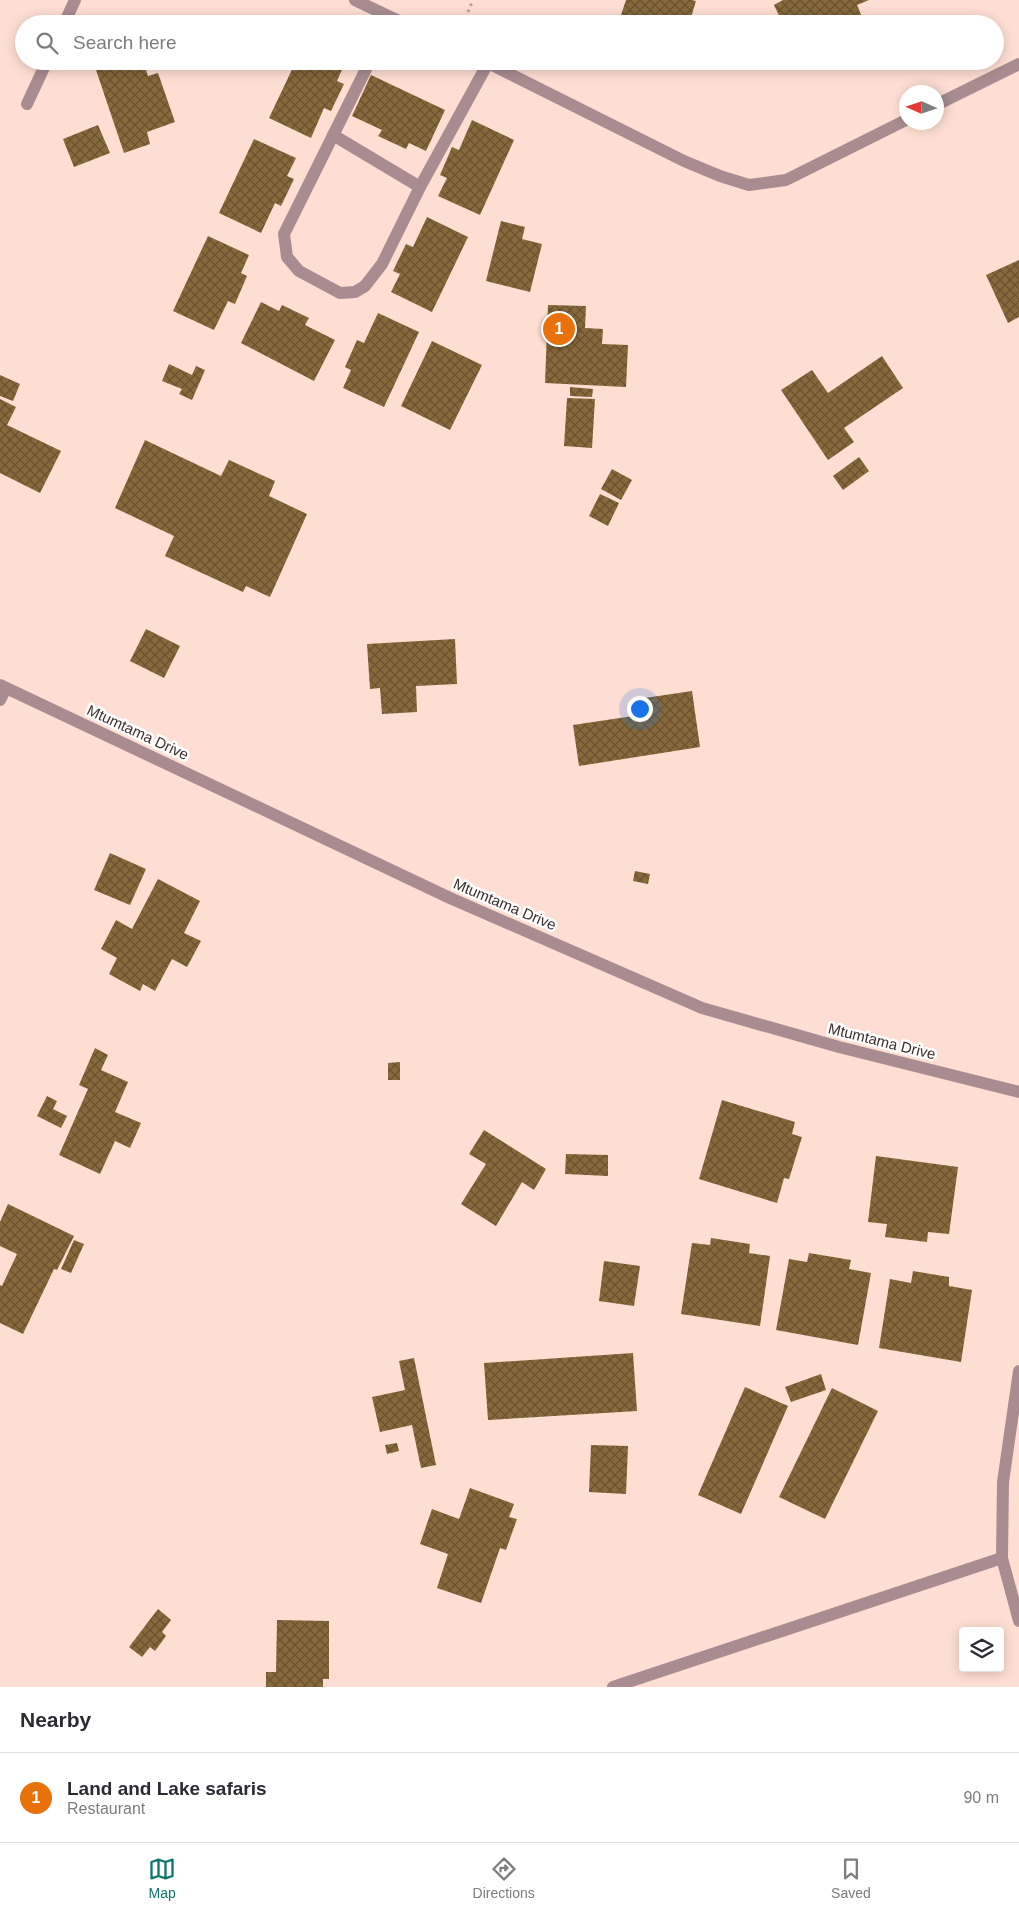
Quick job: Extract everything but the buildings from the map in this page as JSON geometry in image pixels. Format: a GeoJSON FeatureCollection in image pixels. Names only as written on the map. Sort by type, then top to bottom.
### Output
{"type":"FeatureCollection","features":[{"type":"Feature","properties":{"kind":"street"},"geometry":{"type":"LineString","coordinates":[[68,15],[75,0]]}},
{"type":"Feature","properties":{"kind":"street"},"geometry":{"type":"LineString","coordinates":[[355,0],[381,15]]}},
{"type":"Feature","properties":{"kind":"street"},"geometry":{"type":"LineString","coordinates":[[944,101],[1019,64]]}},
{"type":"Feature","properties":{"kind":"street"},"geometry":{"type":"LineString","coordinates":[[27,104],[43,70]]}},
{"type":"Feature","properties":{"kind":"street"},"geometry":{"type":"LineString","coordinates":[[366,70],[284,234],[287,257],[299,271],[340,294],[355,292],[365,286],[382,264],[482,70]]}},
{"type":"Feature","properties":{"kind":"street"},"geometry":{"type":"LineString","coordinates":[[502,70],[684,161],[720,176],[749,185],[786,180],[899,124]]}},
{"type":"Feature","properties":{"kind":"street"},"geometry":{"type":"LineString","coordinates":[[333,135],[420,187]]}},
{"type":"Feature","properties":{"kind":"street"},"geometry":{"type":"LineString","coordinates":[[0,700],[3,686]]}},
{"type":"Feature","properties":{"kind":"street","name":"Mtumtama Drive"},"geometry":{"type":"LineString","coordinates":[[3,686],[450,898],[702,1008],[839,1047],[1019,1092]]}},
{"type":"Feature","properties":{"kind":"street"},"geometry":{"type":"LineString","coordinates":[[1019,1371],[1003,1482],[1002,1558],[1019,1621]]}},
{"type":"Feature","properties":{"kind":"street"},"geometry":{"type":"LineString","coordinates":[[613,1687],[1002,1558]]}},
{"type":"Feature","properties":{"kind":"path"},"geometry":{"type":"LineString","coordinates":[[467,15],[473,0]]}},
{"type":"Feature","properties":{"kind":"place","name":"Land and Lake safaris"},"geometry":{"type":"Point","coordinates":[559,329]}}]}
